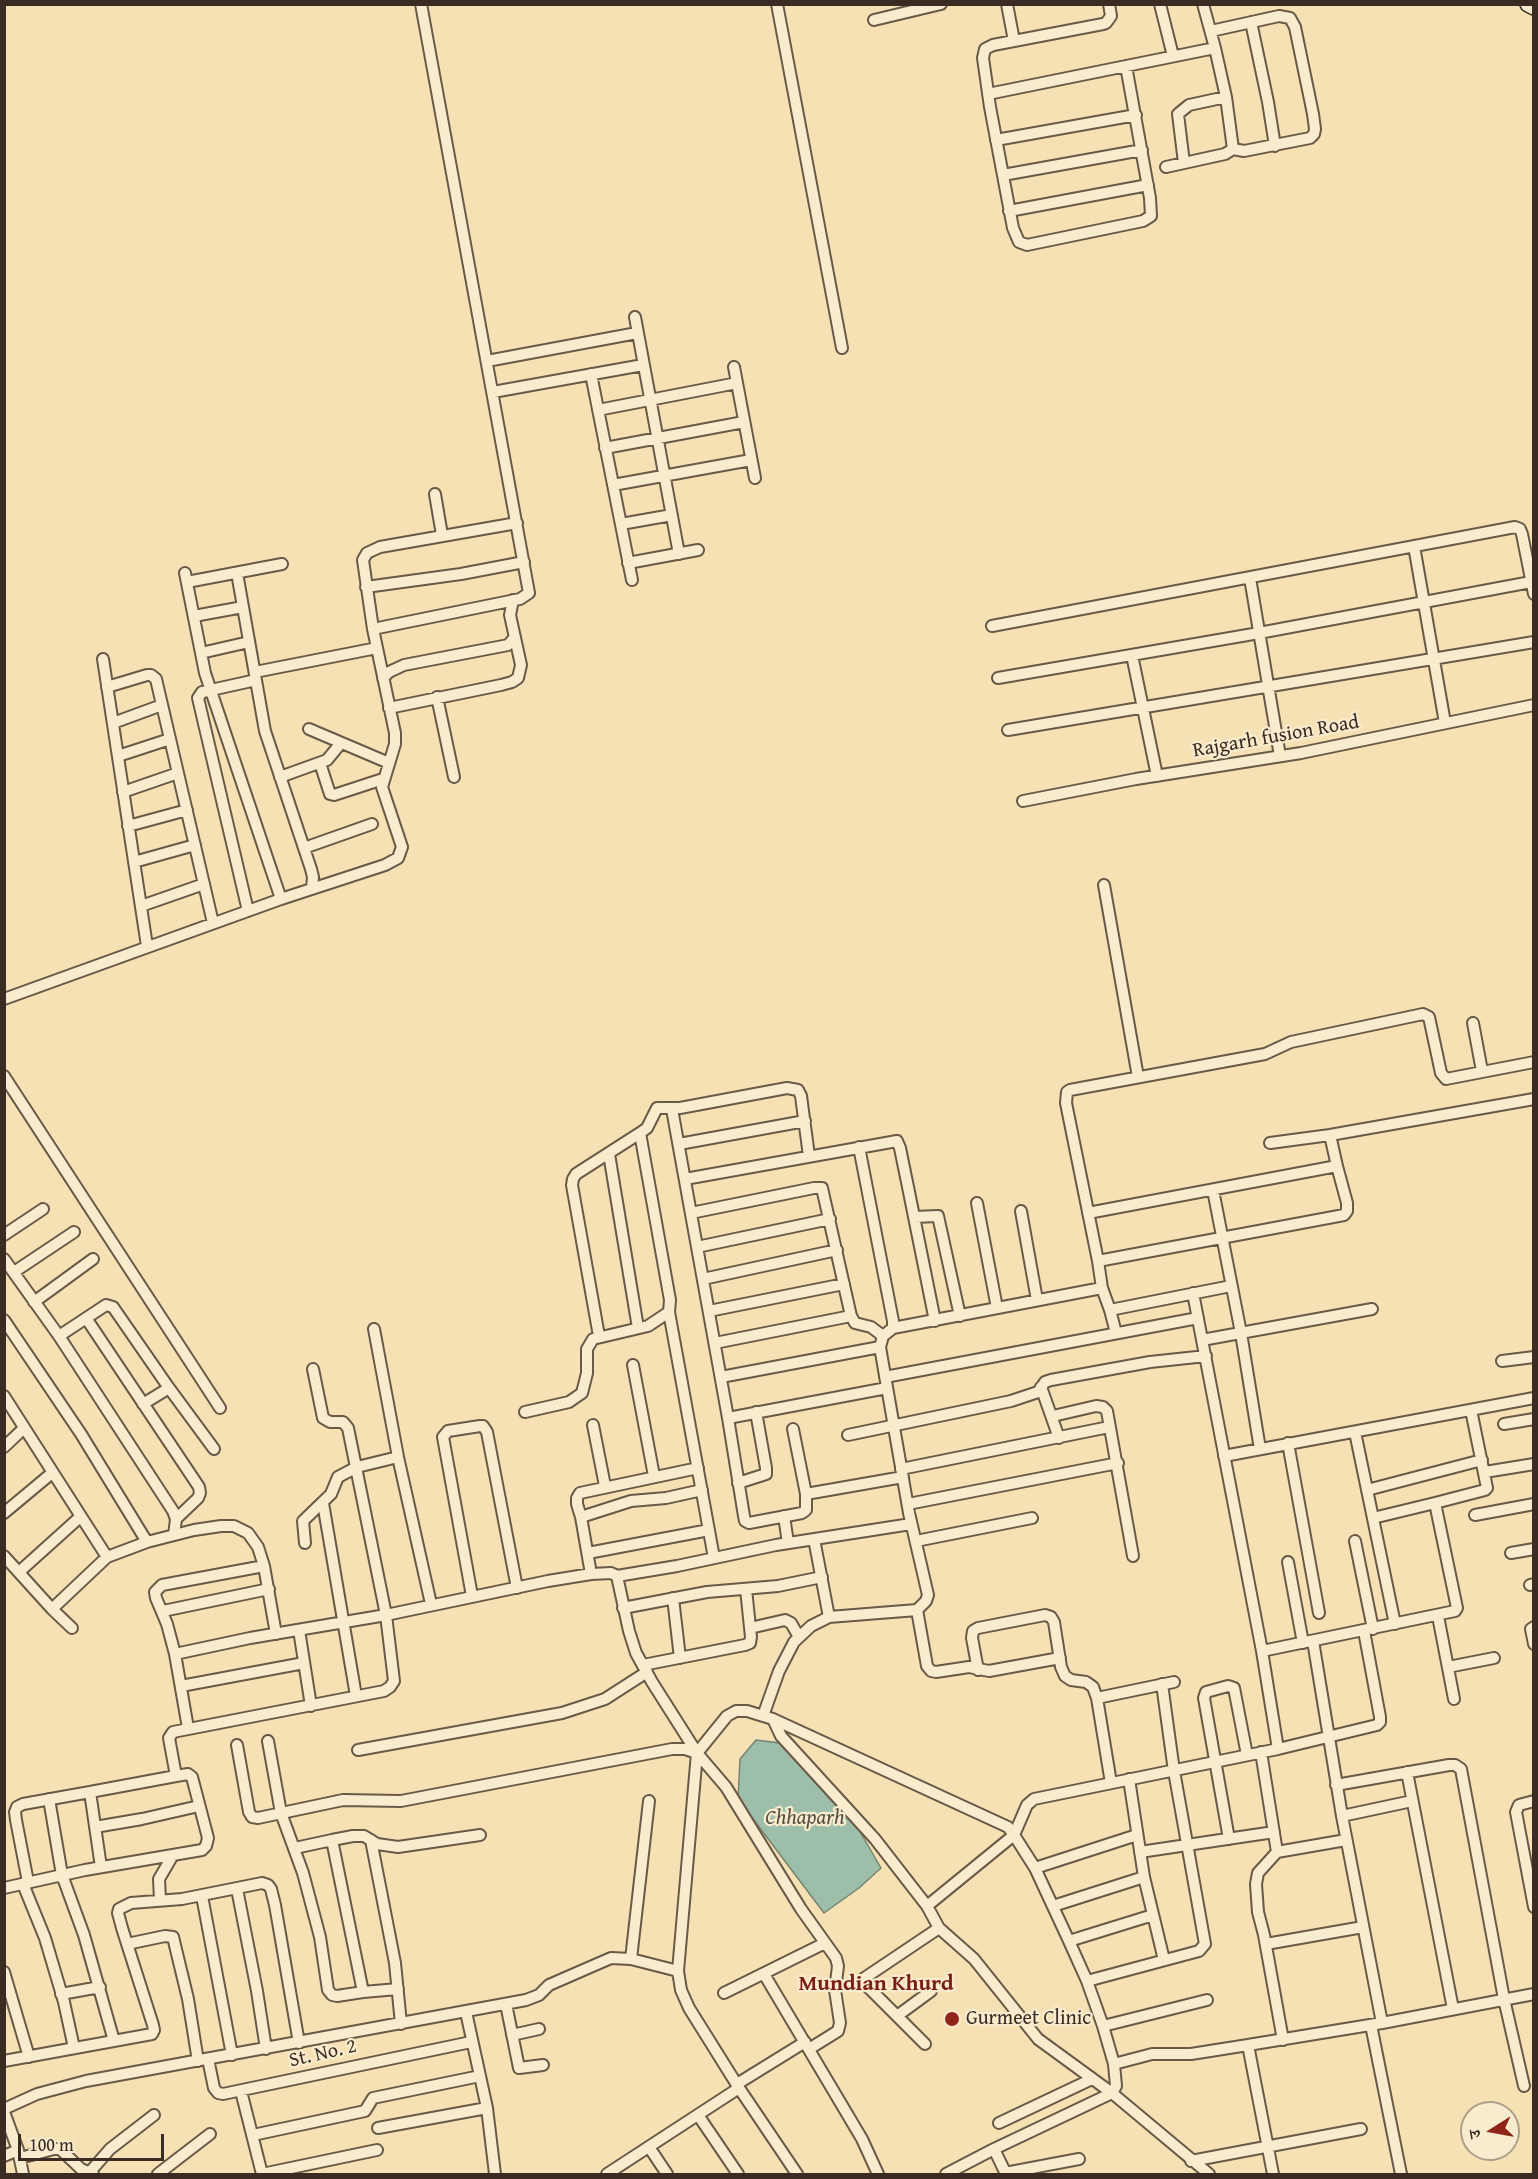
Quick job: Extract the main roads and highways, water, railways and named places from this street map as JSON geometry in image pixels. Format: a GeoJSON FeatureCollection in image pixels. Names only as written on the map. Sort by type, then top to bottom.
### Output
{"type":"FeatureCollection","features":[{"type":"Feature","properties":{"kind":"water","name":"Chhaparh"},"geometry":{"type":"Polygon","coordinates":[[[756,1740],[788,1744],[836,1790],[881,1868],[859,1888],[824,1913],[738,1799],[740,1759],[756,1740]]]}},
{"type":"Feature","properties":{"kind":"place","name":"Gurmeet Clinic"},"geometry":{"type":"Point","coordinates":[952,2019]}},
{"type":"Feature","properties":{"kind":"district","name":"Mundian Khurd"},"geometry":{"type":"Point","coordinates":[876,1984]}}]}
